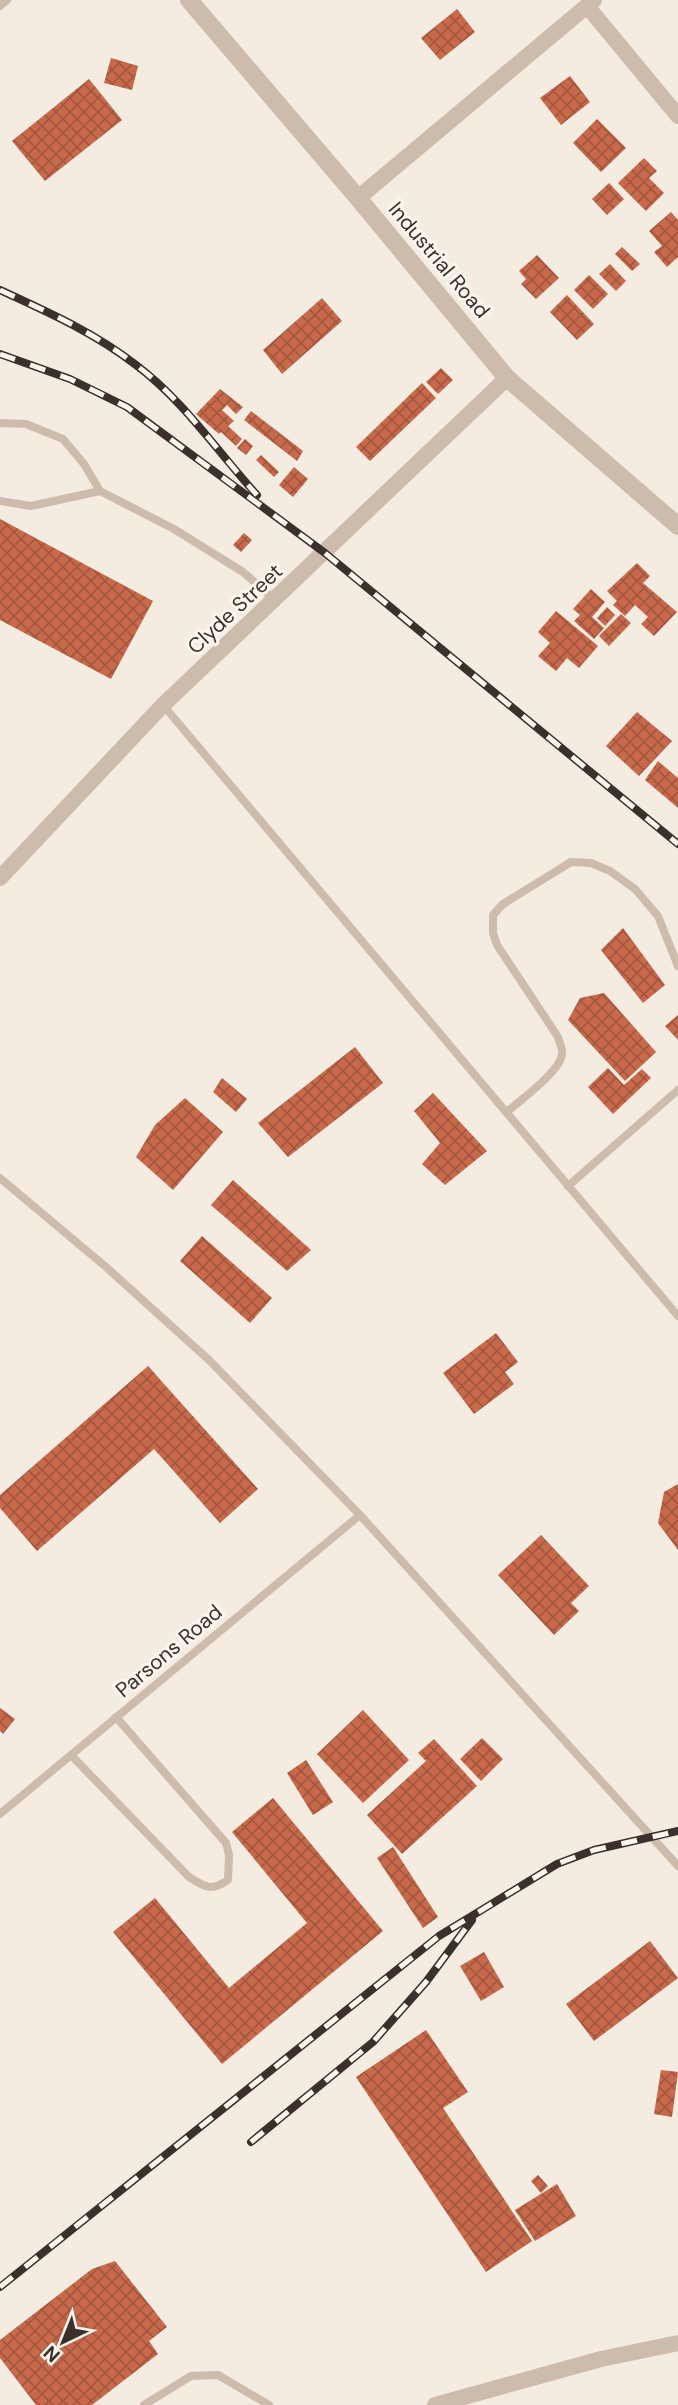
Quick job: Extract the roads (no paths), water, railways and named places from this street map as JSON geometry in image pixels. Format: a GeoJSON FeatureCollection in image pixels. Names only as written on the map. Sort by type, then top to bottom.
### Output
{"type":"FeatureCollection","features":[{"type":"Feature","properties":{"kind":"street","name":"Industrial Road"},"geometry":{"type":"LineString","coordinates":[[189,0],[508,378],[678,526]]}},
{"type":"Feature","properties":{"kind":"street"},"geometry":{"type":"LineString","coordinates":[[358,198],[590,3],[678,116]]}},
{"type":"Feature","properties":{"kind":"street","name":"Clyde Street"},"geometry":{"type":"LineString","coordinates":[[0,878],[163,705],[508,378]]}},
{"type":"Feature","properties":{"kind":"street"},"geometry":{"type":"LineString","coordinates":[[435,2405],[601,2359],[678,2343]]}},
{"type":"Feature","properties":{"kind":"lane"},"geometry":{"type":"LineString","coordinates":[[0,6],[7,0]]}},
{"type":"Feature","properties":{"kind":"lane"},"geometry":{"type":"LineString","coordinates":[[0,423],[26,424],[63,439],[84,464],[100,491],[174,529],[243,572],[275,600]]}},
{"type":"Feature","properties":{"kind":"lane"},"geometry":{"type":"LineString","coordinates":[[0,501],[32,506],[100,491]]}},
{"type":"Feature","properties":{"kind":"lane"},"geometry":{"type":"LineString","coordinates":[[163,705],[678,1316]]}},
{"type":"Feature","properties":{"kind":"lane"},"geometry":{"type":"LineString","coordinates":[[506,1112],[553,1070],[559,1063],[562,1052],[558,1037],[497,945],[493,933],[494,915],[503,904],[571,862],[591,863],[610,871],[635,889],[658,916],[678,966]]}},
{"type":"Feature","properties":{"kind":"lane"},"geometry":{"type":"LineString","coordinates":[[568,1186],[678,1090]]}},
{"type":"Feature","properties":{"kind":"lane"},"geometry":{"type":"LineString","coordinates":[[0,1178],[106,1267],[209,1360],[360,1515],[678,1866]]}},
{"type":"Feature","properties":{"kind":"lane","name":"Parsons Road"},"geometry":{"type":"LineString","coordinates":[[0,1814],[360,1515]]}},
{"type":"Feature","properties":{"kind":"lane"},"geometry":{"type":"LineString","coordinates":[[71,1755],[188,1877],[205,1886],[218,1887],[228,1880],[229,1855],[226,1843],[117,1717]]}},
{"type":"Feature","properties":{"kind":"lane"},"geometry":{"type":"LineString","coordinates":[[144,2405],[191,2376],[218,2375],[269,2405]]}},
{"type":"Feature","properties":{"kind":"railway"},"geometry":{"type":"LineString","coordinates":[[0,290],[88,333],[136,365],[184,410],[257,495]]}},
{"type":"Feature","properties":{"kind":"railway"},"geometry":{"type":"LineString","coordinates":[[0,354],[70,379],[127,407],[325,553],[678,844]]}},
{"type":"Feature","properties":{"kind":"railway"},"geometry":{"type":"LineString","coordinates":[[0,2287],[439,1936],[557,1864],[594,1850],[678,1831]]}},
{"type":"Feature","properties":{"kind":"railway"},"geometry":{"type":"LineString","coordinates":[[251,2142],[373,2042],[426,1982],[472,1920]]}}]}
